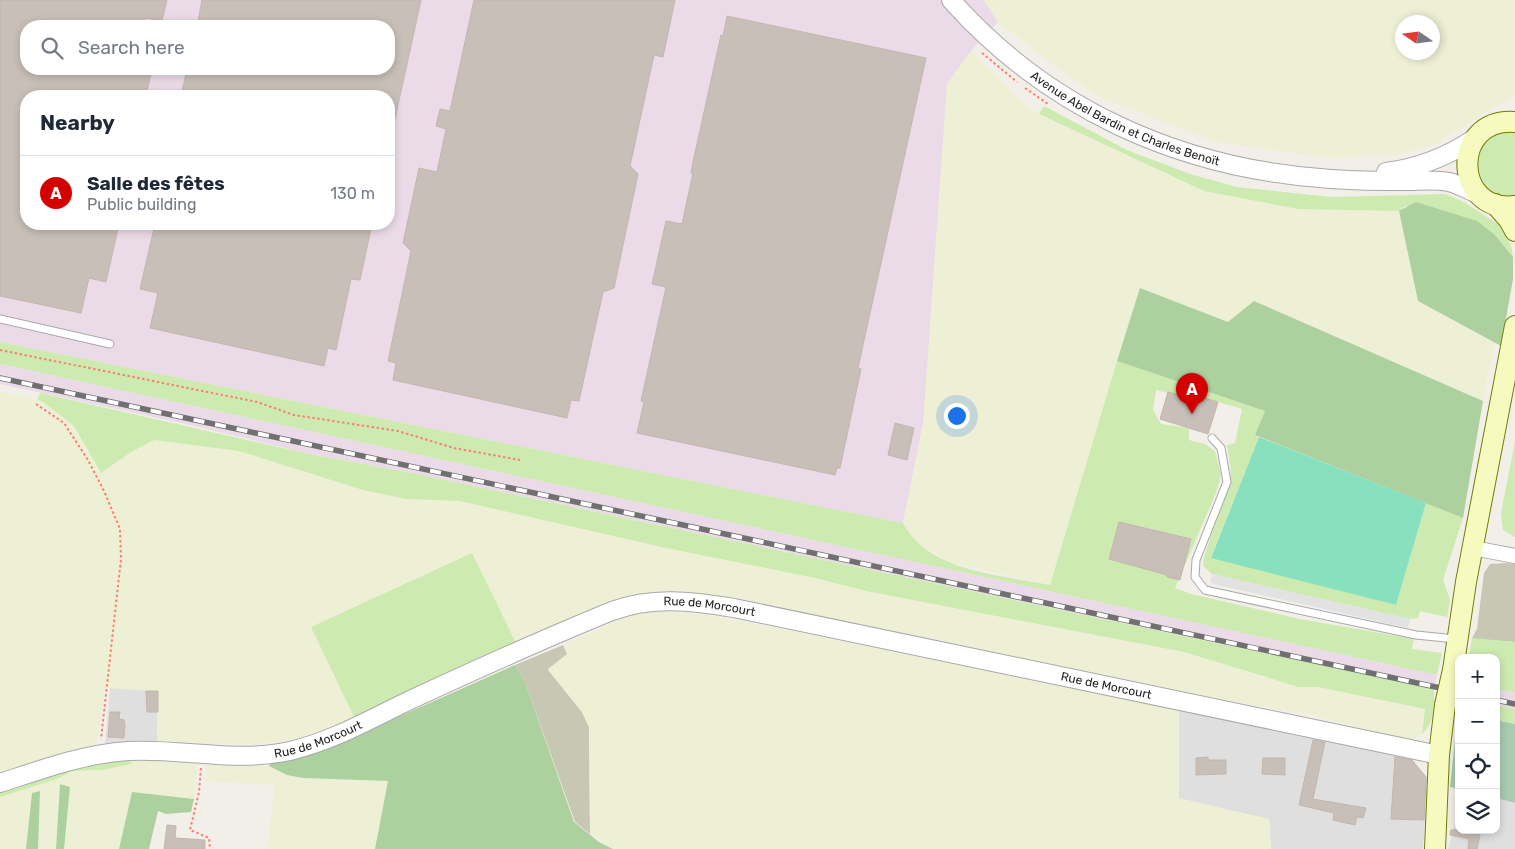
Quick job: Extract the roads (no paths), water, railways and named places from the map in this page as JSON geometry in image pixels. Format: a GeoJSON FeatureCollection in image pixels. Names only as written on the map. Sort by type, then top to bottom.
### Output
{"type":"FeatureCollection","features":[{"type":"Feature","properties":{"kind":"main road"},"geometry":{"type":"LineString","coordinates":[[1515,122],[1498,123],[1490,126],[1475,138],[1470,146],[1466,164],[1470,181],[1497,202],[1515,231]]}},
{"type":"Feature","properties":{"kind":"main road"},"geometry":{"type":"LineString","coordinates":[[1435,849],[1441,726],[1453,670],[1473,548],[1515,326]]}},
{"type":"Feature","properties":{"kind":"street","name":"Avenue Abel Bardin et Charles Benoït"},"geometry":{"type":"LineString","coordinates":[[951,0],[990,42],[1020,67],[1062,96],[1122,128],[1174,148],[1234,166],[1327,179]]}},
{"type":"Feature","properties":{"kind":"street"},"geometry":{"type":"LineString","coordinates":[[1327,179],[1404,170],[1444,157],[1475,138]]}},
{"type":"Feature","properties":{"kind":"street"},"geometry":{"type":"LineString","coordinates":[[1327,179],[1435,180],[1451,183],[1497,202]]}},
{"type":"Feature","properties":{"kind":"street"},"geometry":{"type":"LineString","coordinates":[[1473,548],[1515,556]]}},
{"type":"Feature","properties":{"kind":"street","name":"Rue de Morcourt"},"geometry":{"type":"LineString","coordinates":[[0,783],[61,762],[99,754],[129,751],[264,756],[326,740],[612,611],[637,604],[674,600],[734,608],[1439,756]]}},
{"type":"Feature","properties":{"kind":"lane"},"geometry":{"type":"LineString","coordinates":[[0,319],[110,344]]}},
{"type":"Feature","properties":{"kind":"lane"},"geometry":{"type":"LineString","coordinates":[[1212,438],[1221,448],[1227,482],[1196,560],[1195,577],[1205,590],[1416,635],[1458,640]]}},
{"type":"Feature","properties":{"kind":"railway"},"geometry":{"type":"LineString","coordinates":[[0,378],[1455,691]]}},
{"type":"Feature","properties":{"kind":"railway"},"geometry":{"type":"LineString","coordinates":[[1500,701],[1515,704]]}},
{"type":"Feature","properties":{"kind":"place","name":"Salle des fêtes"},"geometry":{"type":"Point","coordinates":[1192,414]}}]}
